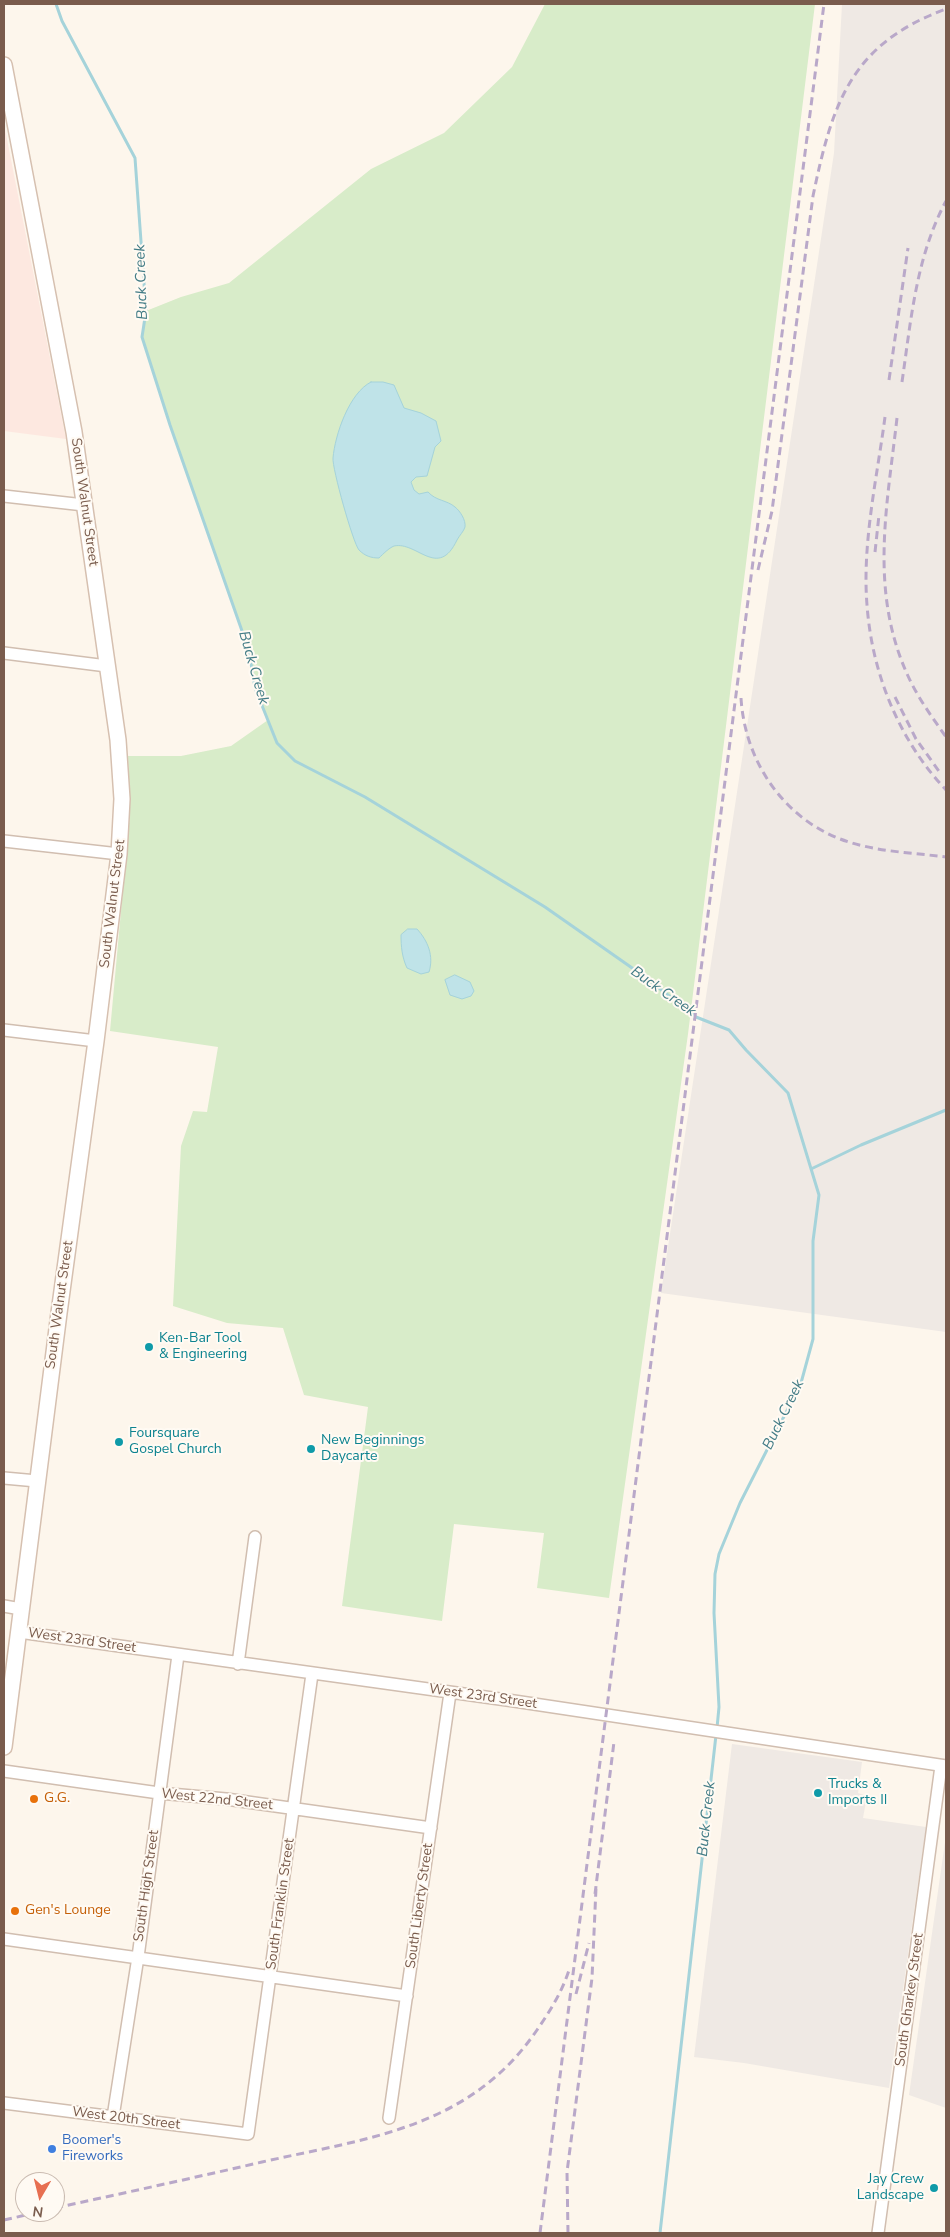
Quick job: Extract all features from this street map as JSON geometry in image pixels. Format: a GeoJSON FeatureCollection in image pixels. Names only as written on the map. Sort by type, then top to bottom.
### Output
{"type":"FeatureCollection","features":[{"type":"Feature","properties":{"kind":"main road","name":"South Walnut Street"},"geometry":{"type":"LineString","coordinates":[[4,64],[74,432],[121,772],[119,854],[4,1747]]}},
{"type":"Feature","properties":{"kind":"street"},"geometry":{"type":"LineString","coordinates":[[4,496],[84,505]]}},
{"type":"Feature","properties":{"kind":"street"},"geometry":{"type":"LineString","coordinates":[[4,652],[107,666]]}},
{"type":"Feature","properties":{"kind":"street"},"geometry":{"type":"LineString","coordinates":[[4,841],[119,854]]}},
{"type":"Feature","properties":{"kind":"street"},"geometry":{"type":"LineString","coordinates":[[4,1030],[96,1041]]}},
{"type":"Feature","properties":{"kind":"street"},"geometry":{"type":"LineString","coordinates":[[4,1478],[37,1481]]}},
{"type":"Feature","properties":{"kind":"street"},"geometry":{"type":"LineString","coordinates":[[238,1664],[255,1537]]}},
{"type":"Feature","properties":{"kind":"street"},"geometry":{"type":"LineString","coordinates":[[4,1606],[21,1609]]}},
{"type":"Feature","properties":{"kind":"street","name":"West 23rd Street"},"geometry":{"type":"LineString","coordinates":[[19,1632],[746,1734],[944,1766]]}},
{"type":"Feature","properties":{"kind":"street","name":"South High Street"},"geometry":{"type":"LineString","coordinates":[[113,2117],[138,1957],[178,1655]]}},
{"type":"Feature","properties":{"kind":"street","name":"South Franklin Street"},"geometry":{"type":"LineString","coordinates":[[248,2134],[312,1674]]}},
{"type":"Feature","properties":{"kind":"street","name":"South Liberty Street"},"geometry":{"type":"LineString","coordinates":[[388,2118],[450,1693]]}},
{"type":"Feature","properties":{"kind":"street","name":"South Gharkey Street"},"geometry":{"type":"LineString","coordinates":[[878,2233],[944,1766]]}},
{"type":"Feature","properties":{"kind":"street","name":"West 22nd Street"},"geometry":{"type":"LineString","coordinates":[[4,1771],[159,1793],[226,1799],[431,1828]]}},
{"type":"Feature","properties":{"kind":"street"},"geometry":{"type":"LineString","coordinates":[[4,1939],[407,1996]]}},
{"type":"Feature","properties":{"kind":"street","name":"West 20th Street"},"geometry":{"type":"LineString","coordinates":[[4,2103],[248,2134]]}},
{"type":"Feature","properties":{"kind":"shaded area"},"geometry":{"type":"Polygon","coordinates":[[[842,4],[946,4],[946,1332],[661,1293],[834,153],[842,4]]]}},
{"type":"Feature","properties":{"kind":"shaded area"},"geometry":{"type":"Polygon","coordinates":[[[4,124],[66,439],[4,431],[4,124]]]}},
{"type":"Feature","properties":{"kind":"shaded area","name":"Trucks & Imports II"},"geometry":{"type":"Polygon","coordinates":[[[732,1744],[862,1762],[858,1793],[867,1796],[863,1818],[926,1827],[889,2088],[744,2063],[694,2057],[732,1744]]]}},
{"type":"Feature","properties":{"kind":"shaded area"},"geometry":{"type":"Polygon","coordinates":[[[946,1835],[946,2108],[909,2095],[946,1835]]]}},
{"type":"Feature","properties":{"kind":"green space"},"geometry":{"type":"Polygon","coordinates":[[[545,4],[815,4],[688,1034],[609,1598],[537,1588],[544,1533],[454,1524],[442,1621],[342,1606],[368,1407],[304,1395],[283,1328],[227,1323],[173,1306],[181,1146],[193,1111],[207,1112],[218,1047],[110,1031],[130,813],[128,756],[181,756],[231,746],[268,720],[255,688],[249,651],[172,433],[142,337],[146,311],[181,297],[229,283],[371,169],[444,133],[512,67],[545,4]]]}},
{"type":"Feature","properties":{"kind":"water"},"geometry":{"type":"Polygon","coordinates":[[[371,382],[383,382],[394,385],[404,408],[421,413],[436,421],[441,441],[435,447],[427,476],[416,477],[411,482],[414,490],[419,494],[428,492],[434,497],[452,505],[464,519],[464,530],[450,552],[442,557],[435,558],[403,546],[394,546],[379,558],[373,558],[361,552],[356,544],[339,490],[333,458],[344,416],[356,395],[371,382]]]}},
{"type":"Feature","properties":{"kind":"water"},"geometry":{"type":"Polygon","coordinates":[[[408,929],[417,929],[427,944],[431,960],[429,972],[421,974],[407,968],[402,952],[401,935],[408,929]]]}},
{"type":"Feature","properties":{"kind":"water"},"geometry":{"type":"Polygon","coordinates":[[[455,975],[470,982],[474,991],[471,996],[462,999],[450,995],[445,980],[455,975]]]}},
{"type":"Feature","properties":{"kind":"waterway","name":"Buck Creek"},"geometry":{"type":"LineString","coordinates":[[56,4],[62,21],[135,158],[146,311],[142,337],[170,425],[249,651],[255,688],[277,743],[295,761],[365,797],[545,907],[645,977],[696,1017],[729,1030],[788,1093],[819,1195],[813,1241],[813,1339],[801,1383],[740,1503],[719,1554],[715,1574],[714,1613],[719,1707],[717,1728]]}},
{"type":"Feature","properties":{"kind":"waterway"},"geometry":{"type":"LineString","coordinates":[[811,1169],[861,1145],[946,1110]]}},
{"type":"Feature","properties":{"kind":"waterway","name":"Buck Creek"},"geometry":{"type":"LineString","coordinates":[[660,2233],[716,1735]]}},
{"type":"Feature","properties":{"kind":"railway"},"geometry":{"type":"LineString","coordinates":[[540,2233],[824,4]]}},
{"type":"Feature","properties":{"kind":"railway"},"geometry":{"type":"LineString","coordinates":[[758,570],[772,511],[813,196],[828,133],[838,106],[851,82],[867,60],[887,40],[914,23],[946,9]]}},
{"type":"Feature","properties":{"kind":"railway"},"geometry":{"type":"LineString","coordinates":[[902,382],[912,312],[921,267],[936,222],[946,201]]}},
{"type":"Feature","properties":{"kind":"railway"},"geometry":{"type":"LineString","coordinates":[[889,380],[908,248]]}},
{"type":"Feature","properties":{"kind":"railway"},"geometry":{"type":"LineString","coordinates":[[885,417],[868,534],[866,582],[870,631],[882,681],[891,705],[915,750],[929,771],[946,790]]}},
{"type":"Feature","properties":{"kind":"railway"},"geometry":{"type":"LineString","coordinates":[[897,418],[884,549],[888,612],[896,644],[908,676],[921,700],[946,737]]}},
{"type":"Feature","properties":{"kind":"railway"},"geometry":{"type":"LineString","coordinates":[[875,552],[879,515]]}},
{"type":"Feature","properties":{"kind":"railway"},"geometry":{"type":"LineString","coordinates":[[895,697],[916,739],[941,774]]}},
{"type":"Feature","properties":{"kind":"railway"},"geometry":{"type":"LineString","coordinates":[[741,698],[744,722],[751,746],[761,768],[789,806],[808,822],[829,834],[863,846],[946,857]]}},
{"type":"Feature","properties":{"kind":"railway"},"geometry":{"type":"LineString","coordinates":[[595,1894],[614,1742]]}},
{"type":"Feature","properties":{"kind":"railway"},"geometry":{"type":"LineString","coordinates":[[568,2233],[567,2172],[592,1978],[596,1888]]}},
{"type":"Feature","properties":{"kind":"railway"},"geometry":{"type":"LineString","coordinates":[[576,1994],[589,1943]]}},
{"type":"Feature","properties":{"kind":"railway"},"geometry":{"type":"LineString","coordinates":[[65,2206],[378,2136],[414,2124],[449,2109],[481,2089],[510,2063],[546,2016],[559,1994],[569,1970]]}},
{"type":"Feature","properties":{"kind":"railway"},"geometry":{"type":"LineString","coordinates":[[4,2220],[15,2217]]}},
{"type":"Feature","properties":{"kind":"place","name":"Ken-Bar Tool & Engineering"},"geometry":{"type":"Point","coordinates":[149,1347]}},
{"type":"Feature","properties":{"kind":"place","name":"Foursquare Gospel Church"},"geometry":{"type":"Point","coordinates":[119,1442]}},
{"type":"Feature","properties":{"kind":"place","name":"New Beginnings Daycarte"},"geometry":{"type":"Point","coordinates":[311,1449]}},
{"type":"Feature","properties":{"kind":"place","name":"Trucks & Imports II"},"geometry":{"type":"Point","coordinates":[818,1793]}},
{"type":"Feature","properties":{"kind":"place","name":"G.G."},"geometry":{"type":"Point","coordinates":[34,1799]}},
{"type":"Feature","properties":{"kind":"place","name":"Gen's Lounge"},"geometry":{"type":"Point","coordinates":[15,1911]}},
{"type":"Feature","properties":{"kind":"place","name":"Boomer's Fireworks"},"geometry":{"type":"Point","coordinates":[52,2149]}},
{"type":"Feature","properties":{"kind":"place","name":"Jay Crew Landscape"},"geometry":{"type":"Point","coordinates":[934,2188]}}]}
